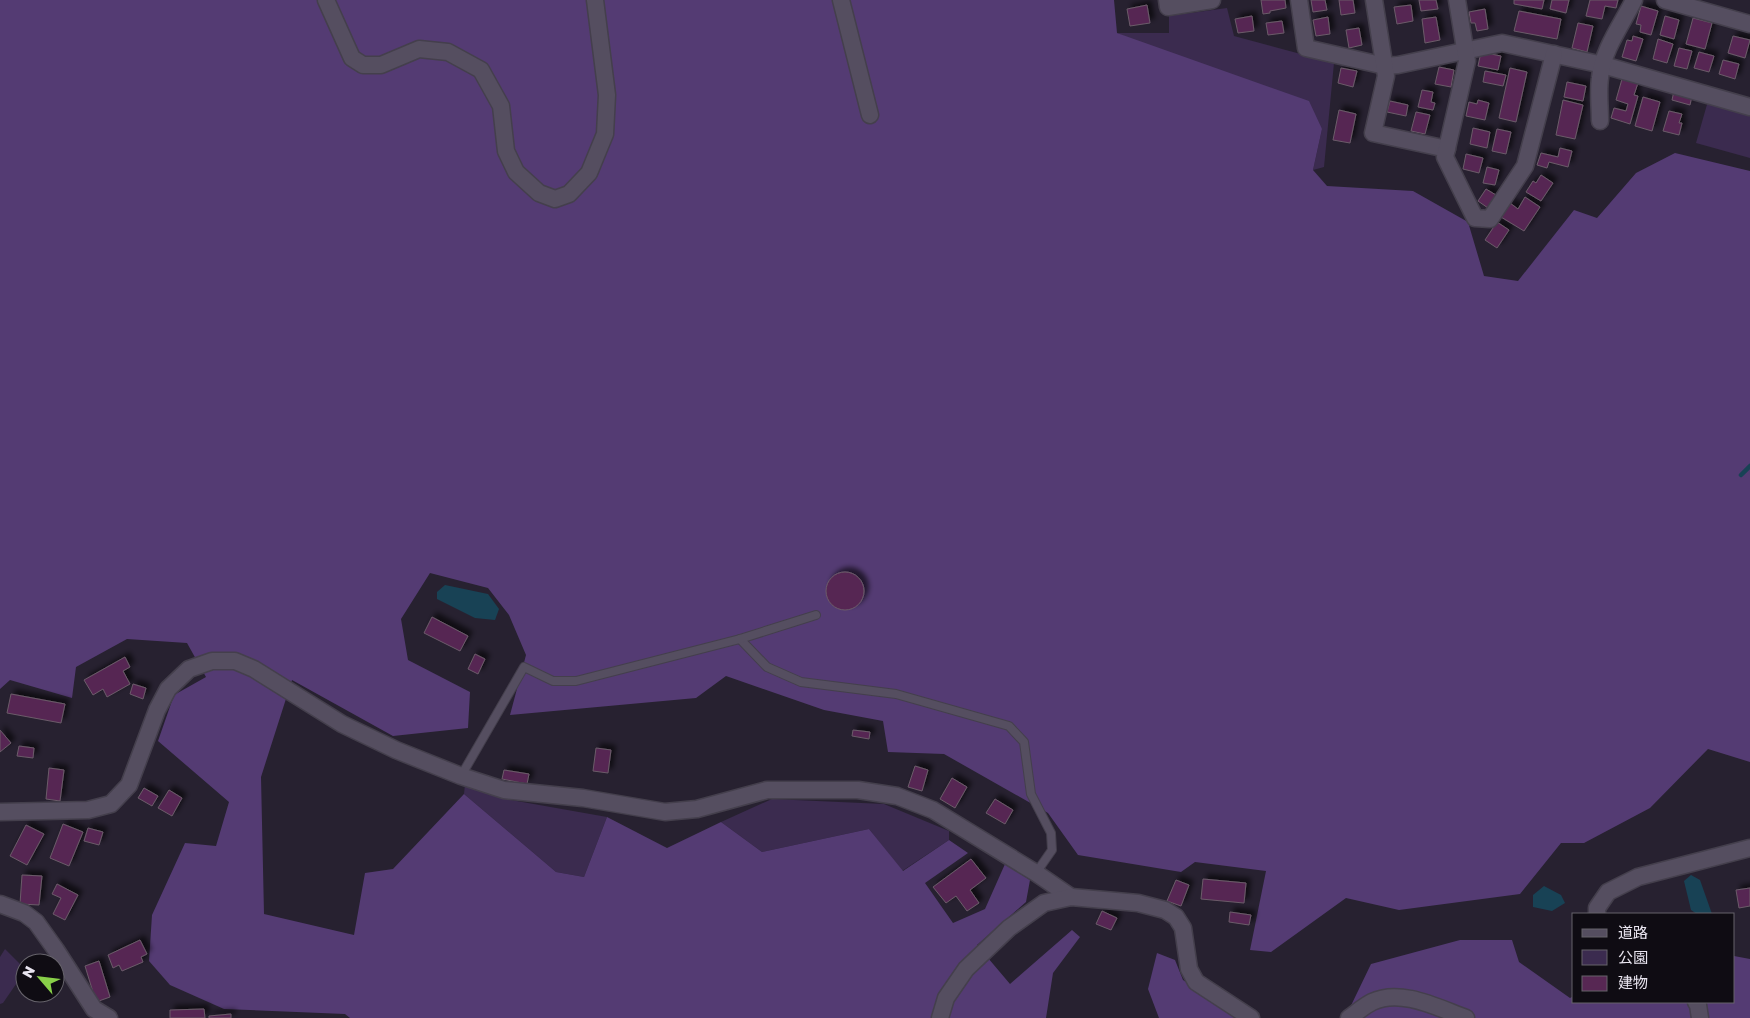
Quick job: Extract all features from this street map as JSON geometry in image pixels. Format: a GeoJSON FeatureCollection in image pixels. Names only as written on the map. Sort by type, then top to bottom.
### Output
{"type":"FeatureCollection","features":[{"type":"Feature","properties":{"kind":"street"},"geometry":{"type":"LineString","coordinates":[[326,0],[352,58],[363,65],[381,65],[419,48],[448,52],[481,70],[501,106],[506,151],[516,172],[539,192],[555,199],[570,194],[589,173],[606,134],[607,95],[595,0]]}},
{"type":"Feature","properties":{"kind":"street"},"geometry":{"type":"LineString","coordinates":[[841,0],[870,116]]}},
{"type":"Feature","properties":{"kind":"street"},"geometry":{"type":"LineString","coordinates":[[1167,0],[1168,8],[1212,0]]}},
{"type":"Feature","properties":{"kind":"street"},"geometry":{"type":"LineString","coordinates":[[1298,0],[1306,48],[1385,66],[1398,66],[1502,43],[1603,65],[1750,106]]}},
{"type":"Feature","properties":{"kind":"street"},"geometry":{"type":"LineString","coordinates":[[1374,0],[1386,76],[1373,133],[1447,149]]}},
{"type":"Feature","properties":{"kind":"street"},"geometry":{"type":"LineString","coordinates":[[1457,0],[1467,61],[1445,157],[1476,218],[1490,219],[1525,166],[1554,54]]}},
{"type":"Feature","properties":{"kind":"street"},"geometry":{"type":"LineString","coordinates":[[1600,121],[1600,77],[1603,65],[1607,53],[1634,0]]}},
{"type":"Feature","properties":{"kind":"street"},"geometry":{"type":"LineString","coordinates":[[1665,0],[1750,24]]}},
{"type":"Feature","properties":{"kind":"street"},"geometry":{"type":"LineString","coordinates":[[0,812],[88,810],[111,804],[130,785],[157,710],[168,689],[189,669],[212,661],[235,661],[254,669],[342,724],[396,750],[461,776],[504,790],[584,798],[665,812],[697,808],[767,790],[858,790],[897,796],[933,810],[1036,873],[1071,897]]}},
{"type":"Feature","properties":{"kind":"street"},"geometry":{"type":"LineString","coordinates":[[1597,913],[1598,908],[1608,892],[1638,877],[1750,848]]}},
{"type":"Feature","properties":{"kind":"street"},"geometry":{"type":"LineString","coordinates":[[940,1018],[946,998],[966,968],[1009,928],[1044,903],[1071,897],[1138,903],[1165,910],[1176,917],[1184,928],[1189,969],[1196,982],[1251,1018]]}},
{"type":"Feature","properties":{"kind":"street"},"geometry":{"type":"LineString","coordinates":[[0,904],[24,913],[36,922],[94,1008],[109,1018]]}},
{"type":"Feature","properties":{"kind":"street"},"geometry":{"type":"LineString","coordinates":[[1349,1018],[1372,1002],[1391,997],[1417,1000],[1466,1018]]}},
{"type":"Feature","properties":{"kind":"street"},"geometry":{"type":"LineString","coordinates":[[1697,1003],[1700,1018]]}},
{"type":"Feature","properties":{"kind":"lane"},"geometry":{"type":"LineString","coordinates":[[461,776],[524,667],[553,681],[576,682],[740,639],[816,615]]}},
{"type":"Feature","properties":{"kind":"lane"},"geometry":{"type":"LineString","coordinates":[[740,639],[767,667],[801,682],[896,694],[1009,726],[1024,742],[1031,794],[1052,833],[1052,850],[1036,873]]}},
{"type":"Feature","properties":{"kind":"green space"},"geometry":{"type":"Polygon","coordinates":[[[1227,8],[1234,36],[1334,63],[1324,167],[1313,170],[1322,129],[1117,33],[1169,33],[1169,16],[1227,8]]]}},
{"type":"Feature","properties":{"kind":"green space"},"geometry":{"type":"Polygon","coordinates":[[[1708,101],[1750,113],[1750,158],[1696,143],[1708,101]]]}},
{"type":"Feature","properties":{"kind":"green space"},"geometry":{"type":"Polygon","coordinates":[[[465,784],[511,800],[607,817],[584,877],[556,872],[464,794],[465,784]]]}},
{"type":"Feature","properties":{"kind":"green space"},"geometry":{"type":"Polygon","coordinates":[[[772,799],[884,804],[949,831],[949,840],[902,871],[869,829],[762,852],[721,822],[772,799]]]}},
{"type":"Feature","properties":{"kind":"green space"},"geometry":{"type":"Polygon","coordinates":[[[5,949],[15,959],[15,986],[3,1003],[0,1004],[0,957],[5,949]]]}},
{"type":"Feature","properties":{"kind":"shaded area"},"geometry":{"type":"Polygon","coordinates":[[[0,0],[1114,0],[1117,33],[1309,101],[1322,129],[1313,170],[1327,186],[1413,191],[1468,222],[1484,276],[1518,281],[1574,210],[1597,218],[1636,173],[1675,153],[1750,171],[1750,762],[1708,749],[1650,808],[1584,843],[1561,843],[1520,894],[1399,910],[1346,898],[1271,952],[1250,950],[1266,871],[1195,862],[1181,872],[1078,855],[1048,813],[944,754],[888,752],[883,721],[824,710],[726,676],[696,698],[510,715],[526,655],[509,615],[488,588],[430,573],[401,619],[408,660],[470,692],[468,728],[393,736],[292,680],[261,777],[264,914],[354,935],[365,873],[393,869],[464,794],[556,872],[584,877],[607,817],[667,848],[721,822],[762,852],[869,829],[903,871],[949,840],[968,853],[925,883],[953,923],[985,909],[1005,864],[1030,880],[1026,902],[977,945],[1010,984],[1072,930],[1080,937],[1053,973],[1046,1018],[350,1018],[345,1014],[224,1009],[170,985],[149,961],[152,915],[185,843],[216,846],[229,802],[158,741],[174,695],[206,677],[187,643],[127,639],[76,667],[72,698],[10,680],[0,689],[0,0]]]}},
{"type":"Feature","properties":{"kind":"shaded area"},"geometry":{"type":"Polygon","coordinates":[[[1460,940],[1512,940],[1519,962],[1570,998],[1572,997],[1572,1003],[1735,1003],[1735,956],[1750,959],[1750,1018],[1345,1018],[1371,964],[1460,940]]]}},
{"type":"Feature","properties":{"kind":"shaded area"},"geometry":{"type":"Polygon","coordinates":[[[1157,953],[1175,960],[1183,980],[1239,1018],[1159,1018],[1148,989],[1157,953]]]}},
{"type":"Feature","properties":{"kind":"water"},"geometry":{"type":"Polygon","coordinates":[[[445,585],[488,594],[499,609],[495,620],[475,618],[437,599],[437,592],[445,585]]]}},
{"type":"Feature","properties":{"kind":"water"},"geometry":{"type":"Polygon","coordinates":[[[1691,875],[1700,880],[1712,913],[1696,913],[1691,910],[1684,881],[1691,875]]]}},
{"type":"Feature","properties":{"kind":"water"},"geometry":{"type":"Polygon","coordinates":[[[1544,886],[1561,895],[1565,903],[1552,911],[1533,907],[1533,895],[1544,886]]]}},
{"type":"Feature","properties":{"kind":"building"},"geometry":{"type":"Polygon","coordinates":[[[1261,0],[1285,0],[1286,8],[1263,14],[1261,0]]]}},
{"type":"Feature","properties":{"kind":"building"},"geometry":{"type":"Polygon","coordinates":[[[1311,0],[1325,0],[1327,10],[1313,12],[1311,0]]]}},
{"type":"Feature","properties":{"kind":"building"},"geometry":{"type":"Polygon","coordinates":[[[1339,0],[1353,0],[1355,13],[1341,15],[1339,0]]]}},
{"type":"Feature","properties":{"kind":"building"},"geometry":{"type":"Polygon","coordinates":[[[1419,0],[1436,0],[1438,9],[1421,11],[1419,0]]]}},
{"type":"Feature","properties":{"kind":"building"},"geometry":{"type":"Polygon","coordinates":[[[1514,0],[1544,0],[1542,9],[1514,4],[1514,0]]]}},
{"type":"Feature","properties":{"kind":"building"},"geometry":{"type":"Polygon","coordinates":[[[1552,0],[1569,0],[1566,13],[1550,9],[1552,0]]]}},
{"type":"Feature","properties":{"kind":"building"},"geometry":{"type":"Polygon","coordinates":[[[1590,0],[1618,0],[1616,8],[1605,6],[1602,19],[1586,16],[1590,0]]]}},
{"type":"Feature","properties":{"kind":"building"},"geometry":{"type":"Polygon","coordinates":[[[1147,5],[1150,23],[1130,26],[1127,9],[1147,5]]]}},
{"type":"Feature","properties":{"kind":"building"},"geometry":{"type":"Polygon","coordinates":[[[1411,5],[1413,21],[1397,24],[1394,7],[1411,5]]]}},
{"type":"Feature","properties":{"kind":"building"},"geometry":{"type":"Polygon","coordinates":[[[1641,6],[1658,11],[1651,35],[1640,32],[1641,25],[1636,24],[1641,6]]]}},
{"type":"Feature","properties":{"kind":"building"},"geometry":{"type":"Polygon","coordinates":[[[1485,9],[1488,29],[1477,31],[1475,23],[1471,23],[1469,12],[1485,9]]]}},
{"type":"Feature","properties":{"kind":"building"},"geometry":{"type":"Polygon","coordinates":[[[1519,11],[1561,19],[1557,39],[1514,31],[1519,11]]]}},
{"type":"Feature","properties":{"kind":"building"},"geometry":{"type":"Polygon","coordinates":[[[1252,16],[1254,31],[1238,33],[1235,19],[1252,16]]]}},
{"type":"Feature","properties":{"kind":"building"},"geometry":{"type":"Polygon","coordinates":[[[1665,16],[1679,20],[1674,39],[1660,35],[1665,16]]]}},
{"type":"Feature","properties":{"kind":"building"},"geometry":{"type":"Polygon","coordinates":[[[1328,17],[1330,34],[1316,36],[1313,20],[1328,17]]]}},
{"type":"Feature","properties":{"kind":"building"},"geometry":{"type":"Polygon","coordinates":[[[1436,17],[1440,40],[1425,43],[1422,19],[1436,17]]]}},
{"type":"Feature","properties":{"kind":"building"},"geometry":{"type":"Polygon","coordinates":[[[1693,18],[1712,23],[1705,49],[1686,44],[1693,18]]]}},
{"type":"Feature","properties":{"kind":"building"},"geometry":{"type":"Polygon","coordinates":[[[1282,21],[1284,33],[1268,35],[1266,23],[1282,21]]]}},
{"type":"Feature","properties":{"kind":"building"},"geometry":{"type":"Polygon","coordinates":[[[1578,23],[1593,26],[1587,52],[1572,48],[1578,23]]]}},
{"type":"Feature","properties":{"kind":"building"},"geometry":{"type":"Polygon","coordinates":[[[1359,28],[1362,45],[1349,48],[1346,30],[1359,28]]]}},
{"type":"Feature","properties":{"kind":"building"},"geometry":{"type":"Polygon","coordinates":[[[1633,36],[1643,39],[1636,61],[1622,57],[1627,40],[1632,41],[1633,36]]]}},
{"type":"Feature","properties":{"kind":"building"},"geometry":{"type":"Polygon","coordinates":[[[1733,36],[1750,40],[1745,58],[1728,53],[1733,36]]]}},
{"type":"Feature","properties":{"kind":"building"},"geometry":{"type":"Polygon","coordinates":[[[1658,39],[1673,44],[1667,63],[1653,59],[1658,39]]]}},
{"type":"Feature","properties":{"kind":"building"},"geometry":{"type":"Polygon","coordinates":[[[1679,48],[1692,51],[1687,69],[1674,66],[1679,48]]]}},
{"type":"Feature","properties":{"kind":"building"},"geometry":{"type":"Polygon","coordinates":[[[1481,52],[1501,56],[1498,70],[1478,66],[1481,52]]]}},
{"type":"Feature","properties":{"kind":"building"},"geometry":{"type":"Polygon","coordinates":[[[1699,52],[1714,56],[1709,72],[1694,68],[1699,52]]]}},
{"type":"Feature","properties":{"kind":"building"},"geometry":{"type":"Polygon","coordinates":[[[1723,60],[1739,64],[1735,79],[1719,74],[1723,60]]]}},
{"type":"Feature","properties":{"kind":"building"},"geometry":{"type":"Polygon","coordinates":[[[1439,67],[1454,70],[1451,87],[1435,84],[1439,67]]]}},
{"type":"Feature","properties":{"kind":"building"},"geometry":{"type":"Polygon","coordinates":[[[1341,68],[1357,71],[1353,87],[1338,83],[1341,68]]]}},
{"type":"Feature","properties":{"kind":"building"},"geometry":{"type":"Polygon","coordinates":[[[1510,68],[1527,72],[1516,122],[1499,118],[1510,68]]]}},
{"type":"Feature","properties":{"kind":"building"},"geometry":{"type":"Polygon","coordinates":[[[1485,71],[1506,75],[1503,86],[1483,82],[1485,71]]]}},
{"type":"Feature","properties":{"kind":"building"},"geometry":{"type":"Polygon","coordinates":[[[1622,79],[1638,83],[1634,95],[1638,96],[1630,124],[1611,118],[1614,108],[1626,111],[1628,104],[1616,100],[1622,79]]]}},
{"type":"Feature","properties":{"kind":"building"},"geometry":{"type":"Polygon","coordinates":[[[1567,82],[1586,86],[1583,101],[1564,97],[1567,82]]]}},
{"type":"Feature","properties":{"kind":"building"},"geometry":{"type":"Polygon","coordinates":[[[1422,90],[1433,92],[1431,102],[1435,103],[1433,110],[1418,107],[1422,90]]]}},
{"type":"Feature","properties":{"kind":"building"},"geometry":{"type":"Polygon","coordinates":[[[1674,91],[1692,96],[1690,105],[1672,100],[1674,91]]]}},
{"type":"Feature","properties":{"kind":"building"},"geometry":{"type":"Polygon","coordinates":[[[1643,97],[1660,102],[1652,131],[1635,126],[1643,97]]]}},
{"type":"Feature","properties":{"kind":"building"},"geometry":{"type":"Polygon","coordinates":[[[1478,100],[1489,103],[1485,120],[1466,116],[1469,102],[1477,104],[1478,100]]]}},
{"type":"Feature","properties":{"kind":"building"},"geometry":{"type":"Polygon","coordinates":[[[1563,100],[1583,105],[1575,139],[1556,135],[1563,100]]]}},
{"type":"Feature","properties":{"kind":"building"},"geometry":{"type":"Polygon","coordinates":[[[1390,101],[1408,105],[1406,116],[1387,112],[1390,101]]]}},
{"type":"Feature","properties":{"kind":"building"},"geometry":{"type":"Polygon","coordinates":[[[1339,110],[1356,114],[1350,143],[1333,140],[1339,110]]]}},
{"type":"Feature","properties":{"kind":"building"},"geometry":{"type":"Polygon","coordinates":[[[1669,111],[1682,114],[1679,123],[1682,123],[1679,135],[1663,131],[1669,111]]]}},
{"type":"Feature","properties":{"kind":"building"},"geometry":{"type":"Polygon","coordinates":[[[1416,112],[1430,115],[1425,134],[1411,131],[1416,112]]]}},
{"type":"Feature","properties":{"kind":"building"},"geometry":{"type":"Polygon","coordinates":[[[1473,128],[1490,132],[1487,148],[1470,144],[1473,128]]]}},
{"type":"Feature","properties":{"kind":"building"},"geometry":{"type":"Polygon","coordinates":[[[1497,129],[1511,132],[1506,154],[1492,151],[1497,129]]]}},
{"type":"Feature","properties":{"kind":"building"},"geometry":{"type":"Polygon","coordinates":[[[1560,148],[1572,151],[1568,167],[1549,162],[1547,168],[1537,165],[1541,153],[1558,157],[1560,148]]]}},
{"type":"Feature","properties":{"kind":"building"},"geometry":{"type":"Polygon","coordinates":[[[1466,154],[1483,158],[1479,173],[1463,169],[1466,154]]]}},
{"type":"Feature","properties":{"kind":"building"},"geometry":{"type":"Polygon","coordinates":[[[1487,167],[1499,170],[1495,185],[1483,183],[1487,167]]]}},
{"type":"Feature","properties":{"kind":"building"},"geometry":{"type":"Polygon","coordinates":[[[1541,175],[1553,183],[1541,201],[1526,192],[1533,181],[1536,183],[1541,175]]]}},
{"type":"Feature","properties":{"kind":"building"},"geometry":{"type":"Polygon","coordinates":[[[1486,189],[1496,195],[1488,208],[1478,201],[1486,189]]]}},
{"type":"Feature","properties":{"kind":"building"},"geometry":{"type":"Polygon","coordinates":[[[1525,197],[1540,207],[1524,231],[1501,217],[1510,203],[1518,209],[1525,197]]]}},
{"type":"Feature","properties":{"kind":"building"},"geometry":{"type":"Polygon","coordinates":[[[1497,222],[1509,230],[1497,248],[1485,240],[1497,222]]]}},
{"type":"Feature","properties":{"kind":"building"},"geometry":{"type":"Polygon","coordinates":[[[845,572],[859,577],[864,591],[859,605],[845,610],[831,605],[826,591],[831,577],[845,572]]]}},
{"type":"Feature","properties":{"kind":"building"},"geometry":{"type":"Polygon","coordinates":[[[432,617],[468,636],[460,651],[424,633],[432,617]]]}},
{"type":"Feature","properties":{"kind":"building"},"geometry":{"type":"Polygon","coordinates":[[[475,654],[485,659],[478,674],[468,669],[475,654]]]}},
{"type":"Feature","properties":{"kind":"building"},"geometry":{"type":"Polygon","coordinates":[[[125,657],[130,667],[123,671],[130,684],[107,697],[103,689],[93,695],[84,680],[125,657]]]}},
{"type":"Feature","properties":{"kind":"building"},"geometry":{"type":"Polygon","coordinates":[[[133,684],[146,688],[143,699],[130,694],[133,684]]]}},
{"type":"Feature","properties":{"kind":"building"},"geometry":{"type":"Polygon","coordinates":[[[11,694],[65,704],[61,723],[7,713],[11,694]]]}},
{"type":"Feature","properties":{"kind":"building"},"geometry":{"type":"Polygon","coordinates":[[[0,730],[11,743],[0,752],[0,730]]]}},
{"type":"Feature","properties":{"kind":"building"},"geometry":{"type":"Polygon","coordinates":[[[853,730],[870,732],[869,739],[852,736],[853,730]]]}},
{"type":"Feature","properties":{"kind":"building"},"geometry":{"type":"Polygon","coordinates":[[[19,746],[34,748],[33,758],[17,756],[19,746]]]}},
{"type":"Feature","properties":{"kind":"building"},"geometry":{"type":"Polygon","coordinates":[[[596,748],[611,750],[608,773],[593,771],[596,748]]]}},
{"type":"Feature","properties":{"kind":"building"},"geometry":{"type":"Polygon","coordinates":[[[915,766],[928,770],[922,791],[908,787],[915,766]]]}},
{"type":"Feature","properties":{"kind":"building"},"geometry":{"type":"Polygon","coordinates":[[[49,768],[64,770],[60,801],[46,799],[49,768]]]}},
{"type":"Feature","properties":{"kind":"building"},"geometry":{"type":"Polygon","coordinates":[[[504,770],[529,774],[527,784],[502,779],[504,770]]]}},
{"type":"Feature","properties":{"kind":"building"},"geometry":{"type":"Polygon","coordinates":[[[952,778],[967,787],[955,808],[940,799],[952,778]]]}},
{"type":"Feature","properties":{"kind":"building"},"geometry":{"type":"Polygon","coordinates":[[[144,788],[158,796],[152,806],[138,798],[144,788]]]}},
{"type":"Feature","properties":{"kind":"building"},"geometry":{"type":"Polygon","coordinates":[[[169,790],[182,798],[172,816],[158,808],[169,790]]]}},
{"type":"Feature","properties":{"kind":"building"},"geometry":{"type":"Polygon","coordinates":[[[995,799],[1013,810],[1005,824],[986,813],[995,799]]]}},
{"type":"Feature","properties":{"kind":"building"},"geometry":{"type":"Polygon","coordinates":[[[63,824],[83,832],[69,866],[50,858],[63,824]]]}},
{"type":"Feature","properties":{"kind":"building"},"geometry":{"type":"Polygon","coordinates":[[[26,825],[44,834],[27,865],[10,856],[26,825]]]}},
{"type":"Feature","properties":{"kind":"building"},"geometry":{"type":"Polygon","coordinates":[[[88,828],[103,832],[99,845],[84,841],[88,828]]]}},
{"type":"Feature","properties":{"kind":"building"},"geometry":{"type":"Polygon","coordinates":[[[971,859],[986,878],[970,890],[979,903],[967,911],[956,896],[946,903],[933,887],[971,859]]]}},
{"type":"Feature","properties":{"kind":"building"},"geometry":{"type":"Polygon","coordinates":[[[22,875],[42,876],[39,905],[20,904],[22,875]]]}},
{"type":"Feature","properties":{"kind":"building"},"geometry":{"type":"Polygon","coordinates":[[[1203,879],[1246,883],[1244,903],[1201,899],[1203,879]]]}},
{"type":"Feature","properties":{"kind":"building"},"geometry":{"type":"Polygon","coordinates":[[[1176,880],[1189,885],[1181,906],[1167,901],[1176,880]]]}},
{"type":"Feature","properties":{"kind":"building"},"geometry":{"type":"Polygon","coordinates":[[[57,884],[78,895],[65,920],[53,914],[61,898],[52,894],[57,884]]]}},
{"type":"Feature","properties":{"kind":"building"},"geometry":{"type":"Polygon","coordinates":[[[1750,888],[1750,906],[1739,908],[1736,890],[1750,888]]]}},
{"type":"Feature","properties":{"kind":"building"},"geometry":{"type":"Polygon","coordinates":[[[1102,911],[1117,918],[1111,930],[1096,924],[1102,911]]]}},
{"type":"Feature","properties":{"kind":"building"},"geometry":{"type":"Polygon","coordinates":[[[1230,912],[1251,915],[1249,925],[1229,922],[1230,912]]]}},
{"type":"Feature","properties":{"kind":"building"},"geometry":{"type":"Polygon","coordinates":[[[140,940],[147,954],[141,957],[143,962],[122,971],[119,965],[113,968],[108,955],[140,940]]]}},
{"type":"Feature","properties":{"kind":"building"},"geometry":{"type":"Polygon","coordinates":[[[99,961],[110,997],[96,1002],[85,966],[99,961]]]}},
{"type":"Feature","properties":{"kind":"building"},"geometry":{"type":"Polygon","coordinates":[[[204,1009],[205,1018],[170,1018],[170,1010],[204,1009]]]}},
{"type":"Feature","properties":{"kind":"building"},"geometry":{"type":"Polygon","coordinates":[[[231,1014],[231,1018],[209,1018],[209,1016],[231,1014]]]}},
{"type":"Feature","properties":{"kind":"waterway"},"geometry":{"type":"LineString","coordinates":[[1741,475],[1750,466]]}}]}
